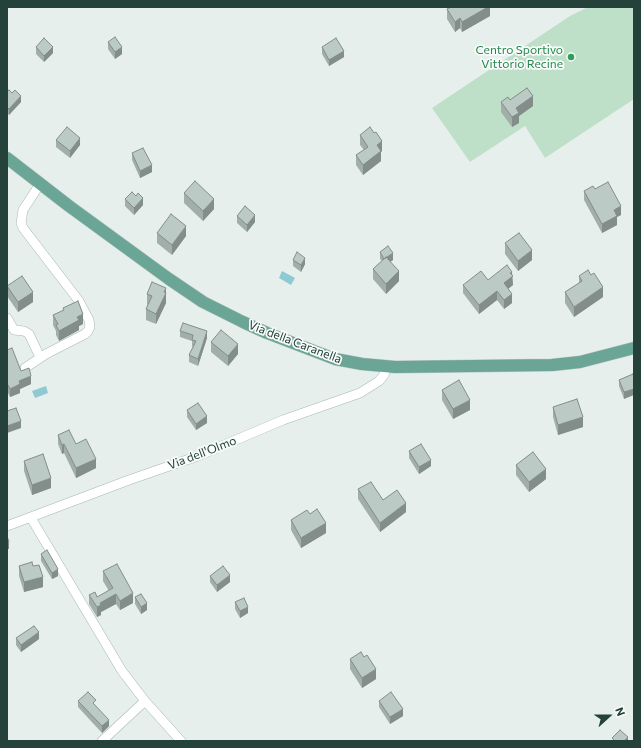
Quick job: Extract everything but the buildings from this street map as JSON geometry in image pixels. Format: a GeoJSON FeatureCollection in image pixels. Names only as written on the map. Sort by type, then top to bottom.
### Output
{"type":"FeatureCollection","features":[{"type":"Feature","properties":{"kind":"main road","name":"Via della Caranella"},"geometry":{"type":"LineString","coordinates":[[7,158],[180,287],[226,314],[276,337],[329,357],[352,363],[387,366],[558,365],[580,362],[634,348]]}},
{"type":"Feature","properties":{"kind":"street"},"geometry":{"type":"LineString","coordinates":[[25,368],[40,357],[85,334],[89,330],[90,325],[79,301],[21,225],[23,210],[40,184]]}},
{"type":"Feature","properties":{"kind":"street"},"geometry":{"type":"LineString","coordinates":[[7,318],[14,330],[24,331],[29,334],[40,357]]}},
{"type":"Feature","properties":{"kind":"street","name":"Via dell'Olmo"},"geometry":{"type":"LineString","coordinates":[[7,526],[205,453],[296,415],[360,393],[379,381],[384,375],[387,366]]}},
{"type":"Feature","properties":{"kind":"street"},"geometry":{"type":"LineString","coordinates":[[31,518],[112,657],[144,701],[180,741]]}},
{"type":"Feature","properties":{"kind":"street"},"geometry":{"type":"LineString","coordinates":[[102,741],[144,701]]}},
{"type":"Feature","properties":{"kind":"green space","name":"Centro Sportivo Vittorio Recine"},"geometry":{"type":"Polygon","coordinates":[[[588,7],[634,7],[634,99],[545,158],[525,126],[470,162],[432,108],[570,16],[588,7]]]}},
{"type":"Feature","properties":{"kind":"water"},"geometry":{"type":"Polygon","coordinates":[[[282,271],[295,278],[291,285],[279,278],[282,271]]]}},
{"type":"Feature","properties":{"kind":"water"},"geometry":{"type":"Polygon","coordinates":[[[46,386],[48,393],[35,398],[32,391],[46,386]]]}},
{"type":"Feature","properties":{"kind":"place","name":"Centro Sportivo Vittorio Recine"},"geometry":{"type":"Point","coordinates":[571,57]}}]}
